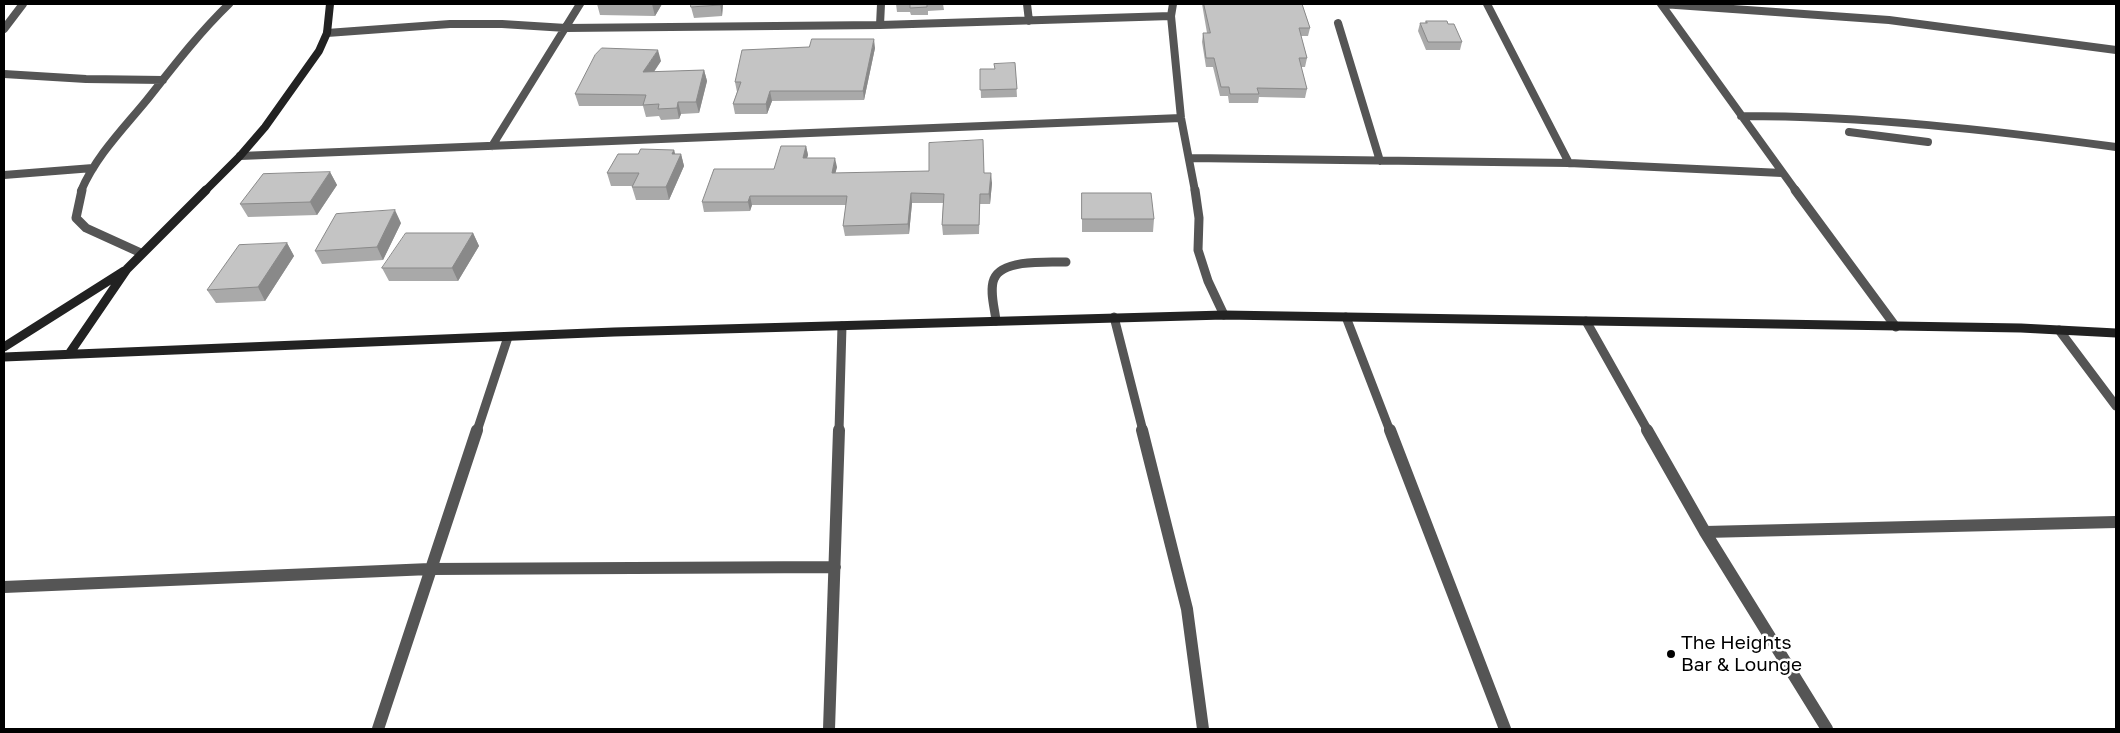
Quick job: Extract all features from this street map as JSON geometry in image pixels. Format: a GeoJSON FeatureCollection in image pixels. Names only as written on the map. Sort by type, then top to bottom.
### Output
{"type":"FeatureCollection","features":[{"type":"Feature","properties":{"kind":"street"},"geometry":{"type":"LineString","coordinates":[[4,29],[23,4]]}},
{"type":"Feature","properties":{"kind":"street"},"geometry":{"type":"LineString","coordinates":[[141,253],[86,228],[76,218],[83,185],[93,168],[198,35],[229,4]]}},
{"type":"Feature","properties":{"kind":"street"},"geometry":{"type":"LineString","coordinates":[[69,354],[126,269],[240,156],[265,127],[319,50],[327,33],[330,4]]}},
{"type":"Feature","properties":{"kind":"street"},"geometry":{"type":"LineString","coordinates":[[492,146],[580,4]]}},
{"type":"Feature","properties":{"kind":"street"},"geometry":{"type":"LineString","coordinates":[[880,25],[882,4]]}},
{"type":"Feature","properties":{"kind":"street"},"geometry":{"type":"LineString","coordinates":[[1027,4],[1029,20]]}},
{"type":"Feature","properties":{"kind":"street"},"geometry":{"type":"LineString","coordinates":[[1173,4],[1171,16],[1181,118],[1190,158],[1199,218],[1198,250],[1208,281],[1224,315]]}},
{"type":"Feature","properties":{"kind":"street"},"geometry":{"type":"LineString","coordinates":[[1487,4],[1569,163]]}},
{"type":"Feature","properties":{"kind":"street"},"geometry":{"type":"LineString","coordinates":[[1661,4],[1889,20],[2116,50]]}},
{"type":"Feature","properties":{"kind":"street"},"geometry":{"type":"LineString","coordinates":[[1661,4],[1740,116],[1896,326]]}},
{"type":"Feature","properties":{"kind":"street"},"geometry":{"type":"LineString","coordinates":[[327,33],[450,24],[502,24],[566,28],[880,25],[1171,16]]}},
{"type":"Feature","properties":{"kind":"street"},"geometry":{"type":"LineString","coordinates":[[1338,23],[1380,161]]}},
{"type":"Feature","properties":{"kind":"street"},"geometry":{"type":"LineString","coordinates":[[4,74],[86,79],[163,80]]}},
{"type":"Feature","properties":{"kind":"street"},"geometry":{"type":"LineString","coordinates":[[1740,116],[1798,115],[1882,120],[1987,130],[2116,147]]}},
{"type":"Feature","properties":{"kind":"street"},"geometry":{"type":"LineString","coordinates":[[240,156],[1181,118]]}},
{"type":"Feature","properties":{"kind":"street"},"geometry":{"type":"LineString","coordinates":[[1882,120],[1894,136]]}},
{"type":"Feature","properties":{"kind":"street"},"geometry":{"type":"LineString","coordinates":[[1849,132],[1894,136],[1928,142]]}},
{"type":"Feature","properties":{"kind":"street"},"geometry":{"type":"LineString","coordinates":[[1190,158],[1569,163],[1782,173]]}},
{"type":"Feature","properties":{"kind":"street"},"geometry":{"type":"LineString","coordinates":[[4,175],[93,168]]}},
{"type":"Feature","properties":{"kind":"street"},"geometry":{"type":"LineString","coordinates":[[996,321],[994,280],[998,272],[1009,265],[1066,262]]}},
{"type":"Feature","properties":{"kind":"street"},"geometry":{"type":"LineString","coordinates":[[4,347],[126,269]]}},
{"type":"Feature","properties":{"kind":"street"},"geometry":{"type":"LineString","coordinates":[[4,357],[508,336],[1224,315],[2021,328],[2116,334]]}},
{"type":"Feature","properties":{"kind":"street"},"geometry":{"type":"LineString","coordinates":[[1346,316],[1505,729]]}},
{"type":"Feature","properties":{"kind":"street"},"geometry":{"type":"LineString","coordinates":[[1114,317],[1187,609],[1203,729]]}},
{"type":"Feature","properties":{"kind":"street"},"geometry":{"type":"LineString","coordinates":[[1586,321],[1705,532],[1827,729]]}},
{"type":"Feature","properties":{"kind":"street"},"geometry":{"type":"LineString","coordinates":[[830,729],[842,326]]}},
{"type":"Feature","properties":{"kind":"street"},"geometry":{"type":"LineString","coordinates":[[2059,330],[2116,406]]}},
{"type":"Feature","properties":{"kind":"street"},"geometry":{"type":"LineString","coordinates":[[378,729],[508,336]]}},
{"type":"Feature","properties":{"kind":"street"},"geometry":{"type":"LineString","coordinates":[[1705,532],[2116,522]]}},
{"type":"Feature","properties":{"kind":"street"},"geometry":{"type":"LineString","coordinates":[[4,587],[430,569],[835,568]]}},
{"type":"Feature","properties":{"kind":"building"},"geometry":{"type":"Polygon","coordinates":[[[691,4],[720,4],[720,5],[691,7],[691,4]]]}},
{"type":"Feature","properties":{"kind":"building"},"geometry":{"type":"Polygon","coordinates":[[[910,4],[927,4],[927,7],[910,8],[910,4]]]}},
{"type":"Feature","properties":{"kind":"building"},"geometry":{"type":"Polygon","coordinates":[[[1204,4],[1302,4],[1310,28],[1299,28],[1307,58],[1299,58],[1307,89],[1257,88],[1259,94],[1230,94],[1229,87],[1221,87],[1214,58],[1206,58],[1203,33],[1210,33],[1204,4]]]}},
{"type":"Feature","properties":{"kind":"building"},"geometry":{"type":"Polygon","coordinates":[[[1426,21],[1447,21],[1448,24],[1454,24],[1462,42],[1428,42],[1420,23],[1427,23],[1426,21]]]}},
{"type":"Feature","properties":{"kind":"building"},"geometry":{"type":"Polygon","coordinates":[[[812,39],[874,39],[863,91],[770,91],[766,104],[733,104],[741,82],[735,82],[742,50],[809,47],[812,39]]]}},
{"type":"Feature","properties":{"kind":"building"},"geometry":{"type":"Polygon","coordinates":[[[602,48],[658,50],[643,72],[704,70],[696,102],[678,102],[677,108],[658,109],[659,104],[643,105],[646,95],[575,94],[595,55],[602,48]]]}},
{"type":"Feature","properties":{"kind":"building"},"geometry":{"type":"Polygon","coordinates":[[[1015,63],[1017,89],[980,90],[980,69],[995,69],[994,64],[1015,63]]]}},
{"type":"Feature","properties":{"kind":"building"},"geometry":{"type":"Polygon","coordinates":[[[983,140],[984,173],[991,173],[989,194],[980,194],[979,225],[942,225],[944,194],[911,193],[908,224],[843,226],[847,196],[750,196],[748,202],[702,202],[714,169],[774,169],[781,146],[806,146],[803,158],[835,158],[832,173],[929,171],[929,143],[983,140]]]}},
{"type":"Feature","properties":{"kind":"building"},"geometry":{"type":"Polygon","coordinates":[[[641,149],[674,150],[672,154],[681,154],[666,187],[632,187],[639,173],[607,173],[618,154],[638,154],[641,149]]]}},
{"type":"Feature","properties":{"kind":"building"},"geometry":{"type":"Polygon","coordinates":[[[330,172],[310,202],[240,204],[263,174],[330,172]]]}},
{"type":"Feature","properties":{"kind":"building"},"geometry":{"type":"Polygon","coordinates":[[[1082,193],[1151,193],[1154,219],[1082,219],[1082,193]]]}},
{"type":"Feature","properties":{"kind":"building"},"geometry":{"type":"Polygon","coordinates":[[[395,210],[377,247],[315,251],[336,214],[395,210]]]}},
{"type":"Feature","properties":{"kind":"building"},"geometry":{"type":"Polygon","coordinates":[[[406,233],[473,233],[452,268],[382,268],[406,233]]]}},
{"type":"Feature","properties":{"kind":"building"},"geometry":{"type":"Polygon","coordinates":[[[287,243],[258,287],[207,290],[239,245],[287,243]]]}},
{"type":"Feature","properties":{"kind":"place","name":"The Heights Bar & Lounge"},"geometry":{"type":"Point","coordinates":[1671,654]}}]}
